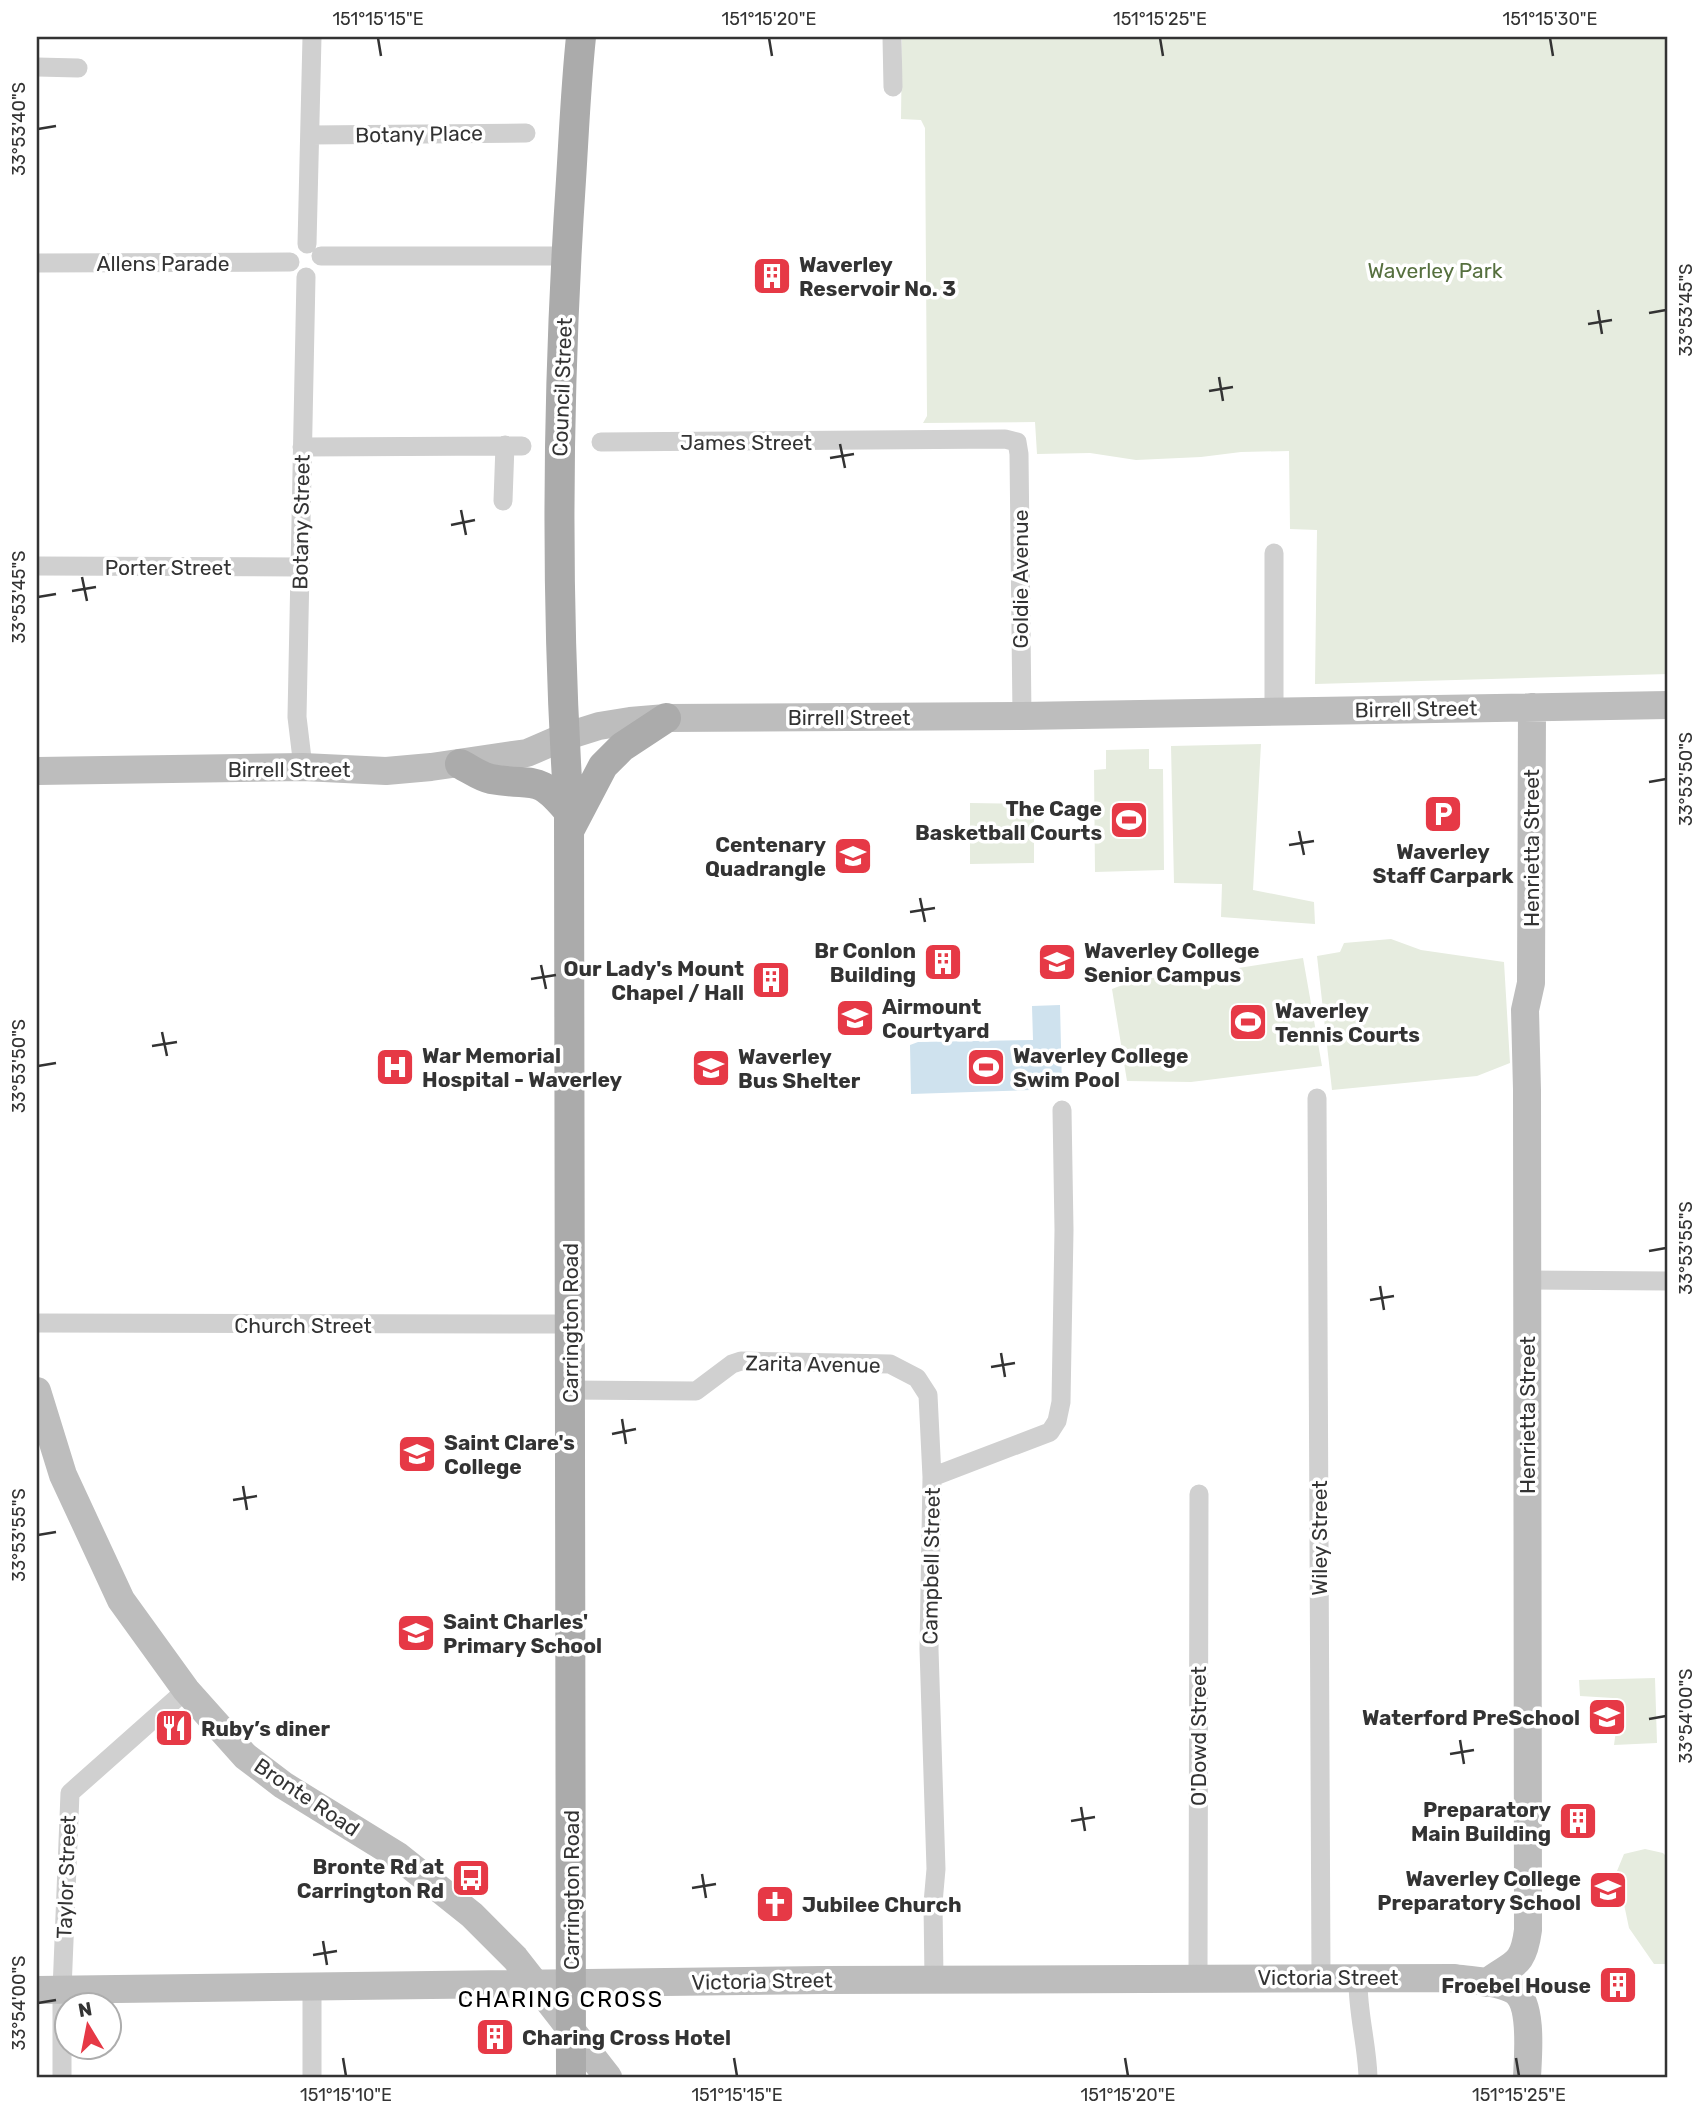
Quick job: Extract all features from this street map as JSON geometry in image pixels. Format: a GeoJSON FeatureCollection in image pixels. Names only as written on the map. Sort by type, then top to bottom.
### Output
{"type":"FeatureCollection","features":[{"type":"Feature","properties":{"kind":"main road","name":"Council Street"},"geometry":{"type":"LineString","coordinates":[[564,737],[559,464],[566,256],[581,37]]}},
{"type":"Feature","properties":{"kind":"main road"},"geometry":{"type":"LineString","coordinates":[[460,764],[488,778],[533,782],[544,786],[569,821],[603,766],[622,747],[666,719]]}},
{"type":"Feature","properties":{"kind":"main road","name":"Carrington Road"},"geometry":{"type":"LineString","coordinates":[[564,737],[569,821],[571,2077]]}},
{"type":"Feature","properties":{"kind":"street"},"geometry":{"type":"LineString","coordinates":[[312,37],[314,250],[312,273],[306,276],[294,273],[290,262],[297,252],[314,250],[566,256]]}},
{"type":"Feature","properties":{"kind":"street"},"geometry":{"type":"LineString","coordinates":[[892,37],[893,87]]}},
{"type":"Feature","properties":{"kind":"street"},"geometry":{"type":"LineString","coordinates":[[37,67],[78,68]]}},
{"type":"Feature","properties":{"kind":"street","name":"Botany Place"},"geometry":{"type":"LineString","coordinates":[[311,135],[526,133]]}},
{"type":"Feature","properties":{"kind":"street","name":"Allens Parade"},"geometry":{"type":"LineString","coordinates":[[37,263],[290,262]]}},
{"type":"Feature","properties":{"kind":"street","name":"Botany Street"},"geometry":{"type":"LineString","coordinates":[[303,767],[298,717],[306,276]]}},
{"type":"Feature","properties":{"kind":"street","name":"James Street"},"geometry":{"type":"LineString","coordinates":[[601,442],[749,443],[930,439],[1005,439],[1017,442]]}},
{"type":"Feature","properties":{"kind":"street","name":"Goldie Avenue"},"geometry":{"type":"LineString","coordinates":[[1017,442],[1020,454],[1022,716]]}},
{"type":"Feature","properties":{"kind":"street"},"geometry":{"type":"LineString","coordinates":[[302,447],[513,445],[503,500]]}},
{"type":"Feature","properties":{"kind":"street"},"geometry":{"type":"LineString","coordinates":[[1274,553],[1274,712]]}},
{"type":"Feature","properties":{"kind":"street","name":"Porter Street"},"geometry":{"type":"LineString","coordinates":[[37,566],[299,567]]}},
{"type":"Feature","properties":{"kind":"street","name":"Birrell Street"},"geometry":{"type":"LineString","coordinates":[[37,771],[303,767],[386,771],[460,764],[527,753],[599,726],[666,719],[1668,705]]}},
{"type":"Feature","properties":{"kind":"street","name":"Henrietta Street"},"geometry":{"type":"LineString","coordinates":[[1486,1983],[1517,1962],[1525,1953],[1528,1930],[1525,1010],[1531,983],[1532,707]]}},
{"type":"Feature","properties":{"kind":"street","name":"Wiley Street"},"geometry":{"type":"LineString","coordinates":[[1317,1098],[1321,1978]]}},
{"type":"Feature","properties":{"kind":"street","name":"Campbell Street"},"geometry":{"type":"LineString","coordinates":[[934,1979],[933,1903],[936,1869],[929,1649],[932,1477],[1050,1432],[1058,1421],[1061,1402],[1064,1257],[1062,1110]]}},
{"type":"Feature","properties":{"kind":"street"},"geometry":{"type":"LineString","coordinates":[[1527,1280],[1668,1281]]}},
{"type":"Feature","properties":{"kind":"street","name":"Church Street"},"geometry":{"type":"LineString","coordinates":[[37,1323],[570,1324]]}},
{"type":"Feature","properties":{"kind":"street","name":"Zarita Avenue"},"geometry":{"type":"LineString","coordinates":[[570,1390],[696,1391],[732,1364],[741,1362],[890,1364],[917,1378],[928,1395],[932,1477]]}},
{"type":"Feature","properties":{"kind":"street","name":"Bronte Road"},"geometry":{"type":"LineString","coordinates":[[37,1391],[63,1475],[115,1589],[186,1690],[245,1756],[284,1785],[398,1856],[472,1915],[505,1946],[537,1984],[608,2077]]}},
{"type":"Feature","properties":{"kind":"street","name":"O'Dowd Street"},"geometry":{"type":"LineString","coordinates":[[1198,1978],[1199,1494]]}},
{"type":"Feature","properties":{"kind":"street","name":"Taylor Street"},"geometry":{"type":"LineString","coordinates":[[61,2077],[49,1990],[70,1793],[186,1690]]}},
{"type":"Feature","properties":{"kind":"street"},"geometry":{"type":"LineString","coordinates":[[1358,1977],[1368,2077]]}},
{"type":"Feature","properties":{"kind":"street","name":"Victoria Street"},"geometry":{"type":"LineString","coordinates":[[49,1990],[934,1979],[1358,1977],[1455,1978],[1486,1983]]}},
{"type":"Feature","properties":{"kind":"street"},"geometry":{"type":"LineString","coordinates":[[1486,1983],[1516,1992],[1524,2004],[1528,2035],[1527,2077]]}},
{"type":"Feature","properties":{"kind":"street"},"geometry":{"type":"LineString","coordinates":[[312,1986],[312,2077]]}},
{"type":"Feature","properties":{"kind":"green space","name":"Waverley Park"},"geometry":{"type":"Polygon","coordinates":[[[902,37],[1668,37],[1668,674],[1315,684],[1317,530],[1290,529],[1289,451],[1136,460],[1090,453],[1037,454],[1035,422],[923,423],[927,416],[925,128],[921,120],[901,119],[902,37]]]}},
{"type":"Feature","properties":{"kind":"green space"},"geometry":{"type":"Polygon","coordinates":[[[1261,744],[1253,890],[1314,902],[1315,924],[1221,917],[1222,884],[1174,883],[1171,746],[1261,744]]]}},
{"type":"Feature","properties":{"kind":"green space","name":"The Cage Basketball Courts"},"geometry":{"type":"Polygon","coordinates":[[[1149,749],[1149,769],[1163,769],[1164,870],[1095,872],[1094,770],[1106,769],[1106,750],[1149,749]]]}},
{"type":"Feature","properties":{"kind":"green space"},"geometry":{"type":"Polygon","coordinates":[[[970,803],[1034,804],[1034,863],[970,864],[970,803]]]}},
{"type":"Feature","properties":{"kind":"green space"},"geometry":{"type":"Polygon","coordinates":[[[1391,939],[1421,950],[1504,962],[1510,1063],[1477,1076],[1332,1090],[1317,956],[1340,952],[1344,943],[1391,939]]]}},
{"type":"Feature","properties":{"kind":"green space","name":"Waverley Tennis Courts"},"geometry":{"type":"Polygon","coordinates":[[[1303,958],[1322,1066],[1191,1082],[1127,1081],[1112,989],[1140,978],[1174,978],[1303,958]]]}},
{"type":"Feature","properties":{"kind":"green space"},"geometry":{"type":"Polygon","coordinates":[[[1655,1678],[1657,1743],[1614,1745],[1617,1723],[1613,1698],[1580,1696],[1579,1680],[1655,1678]]]}},
{"type":"Feature","properties":{"kind":"green space"},"geometry":{"type":"Polygon","coordinates":[[[1645,1849],[1663,1853],[1668,1858],[1668,1964],[1654,1964],[1629,1928],[1617,1871],[1624,1854],[1645,1849]]]}},
{"type":"Feature","properties":{"kind":"water","name":"Waverley College Swim Pool"},"geometry":{"type":"Polygon","coordinates":[[[1060,1005],[1062,1089],[911,1094],[910,1045],[918,1042],[1033,1040],[1032,1006],[1060,1005]]]}},
{"type":"Feature","properties":{"kind":"place","name":"Waverley Reservoir No. 3"},"geometry":{"type":"Point","coordinates":[772,276]}},
{"type":"Feature","properties":{"kind":"place","name":"Waverley Staff Carpark"},"geometry":{"type":"Point","coordinates":[1443,814]}},
{"type":"Feature","properties":{"kind":"place","name":"The Cage Basketball Courts"},"geometry":{"type":"Point","coordinates":[1129,820]}},
{"type":"Feature","properties":{"kind":"place","name":"Centenary Quadrangle"},"geometry":{"type":"Point","coordinates":[853,856]}},
{"type":"Feature","properties":{"kind":"place","name":"Br Conlon Building"},"geometry":{"type":"Point","coordinates":[943,962]}},
{"type":"Feature","properties":{"kind":"place","name":"Waverley College Senior Campus"},"geometry":{"type":"Point","coordinates":[1057,962]}},
{"type":"Feature","properties":{"kind":"place","name":"Our Lady's Mount Chapel / Hall"},"geometry":{"type":"Point","coordinates":[771,980]}},
{"type":"Feature","properties":{"kind":"place","name":"Airmount Courtyard"},"geometry":{"type":"Point","coordinates":[855,1018]}},
{"type":"Feature","properties":{"kind":"place","name":"Waverley Tennis Courts"},"geometry":{"type":"Point","coordinates":[1248,1022]}},
{"type":"Feature","properties":{"kind":"place","name":"War Memorial Hospital - Waverley"},"geometry":{"type":"Point","coordinates":[395,1067]}},
{"type":"Feature","properties":{"kind":"place","name":"Waverley College Swim Pool"},"geometry":{"type":"Point","coordinates":[986,1067]}},
{"type":"Feature","properties":{"kind":"place","name":"Waverley Bus Shelter"},"geometry":{"type":"Point","coordinates":[711,1068]}},
{"type":"Feature","properties":{"kind":"place","name":"Saint Clare's College"},"geometry":{"type":"Point","coordinates":[417,1454]}},
{"type":"Feature","properties":{"kind":"place","name":"Saint Charles' Primary School"},"geometry":{"type":"Point","coordinates":[416,1633]}},
{"type":"Feature","properties":{"kind":"place","name":"Waterford PreSchool"},"geometry":{"type":"Point","coordinates":[1607,1717]}},
{"type":"Feature","properties":{"kind":"place","name":"Ruby’s diner"},"geometry":{"type":"Point","coordinates":[174,1728]}},
{"type":"Feature","properties":{"kind":"place","name":"Preparatory Main Building"},"geometry":{"type":"Point","coordinates":[1578,1821]}},
{"type":"Feature","properties":{"kind":"place","name":"Bronte Rd at Carrington Rd"},"geometry":{"type":"Point","coordinates":[471,1878]}},
{"type":"Feature","properties":{"kind":"place","name":"Waverley College Preparatory School"},"geometry":{"type":"Point","coordinates":[1608,1890]}},
{"type":"Feature","properties":{"kind":"place","name":"Jubilee Church"},"geometry":{"type":"Point","coordinates":[775,1904]}},
{"type":"Feature","properties":{"kind":"place","name":"Froebel House"},"geometry":{"type":"Point","coordinates":[1618,1985]}},
{"type":"Feature","properties":{"kind":"place","name":"Charing Cross Hotel"},"geometry":{"type":"Point","coordinates":[495,2037]}},
{"type":"Feature","properties":{"kind":"district","name":"CHARING CROSS"},"geometry":{"type":"Point","coordinates":[561,1999]}}]}
